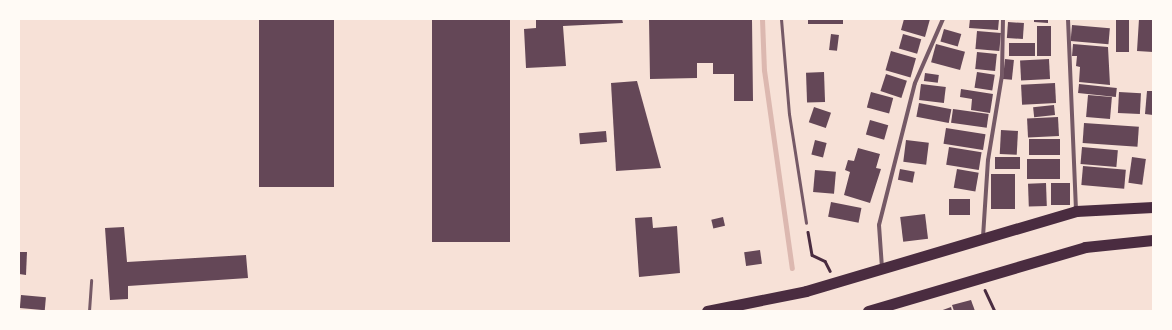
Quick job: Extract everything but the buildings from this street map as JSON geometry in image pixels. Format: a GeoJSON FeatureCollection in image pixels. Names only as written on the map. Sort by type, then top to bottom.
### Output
{"type":"FeatureCollection","features":[{"type":"Feature","properties":{"kind":"highway"},"geometry":{"type":"LineString","coordinates":[[707,311],[775,298],[882,270],[983,238],[1076,211],[1153,207]]}},
{"type":"Feature","properties":{"kind":"highway"},"geometry":{"type":"LineString","coordinates":[[868,311],[979,277],[1085,247],[1153,240]]}},
{"type":"Feature","properties":{"kind":"street"},"geometry":{"type":"LineString","coordinates":[[882,270],[879,225],[915,83],[943,19]]}},
{"type":"Feature","properties":{"kind":"street"},"geometry":{"type":"LineString","coordinates":[[983,238],[988,160],[1002,75],[1003,19]]}},
{"type":"Feature","properties":{"kind":"street"},"geometry":{"type":"LineString","coordinates":[[1068,19],[1076,211]]}},
{"type":"Feature","properties":{"kind":"lane"},"geometry":{"type":"LineString","coordinates":[[781,19],[789,114],[806,223]]}},
{"type":"Feature","properties":{"kind":"lane"},"geometry":{"type":"LineString","coordinates":[[89,311],[91,280]]}},
{"type":"Feature","properties":{"kind":"path"},"geometry":{"type":"LineString","coordinates":[[806,223],[812,255],[825,261],[836,282]]}},
{"type":"Feature","properties":{"kind":"path"},"geometry":{"type":"LineString","coordinates":[[979,277],[995,311]]}},
{"type":"Feature","properties":{"kind":"waterway"},"geometry":{"type":"LineString","coordinates":[[762,19],[764,70],[792,268]]}}]}
